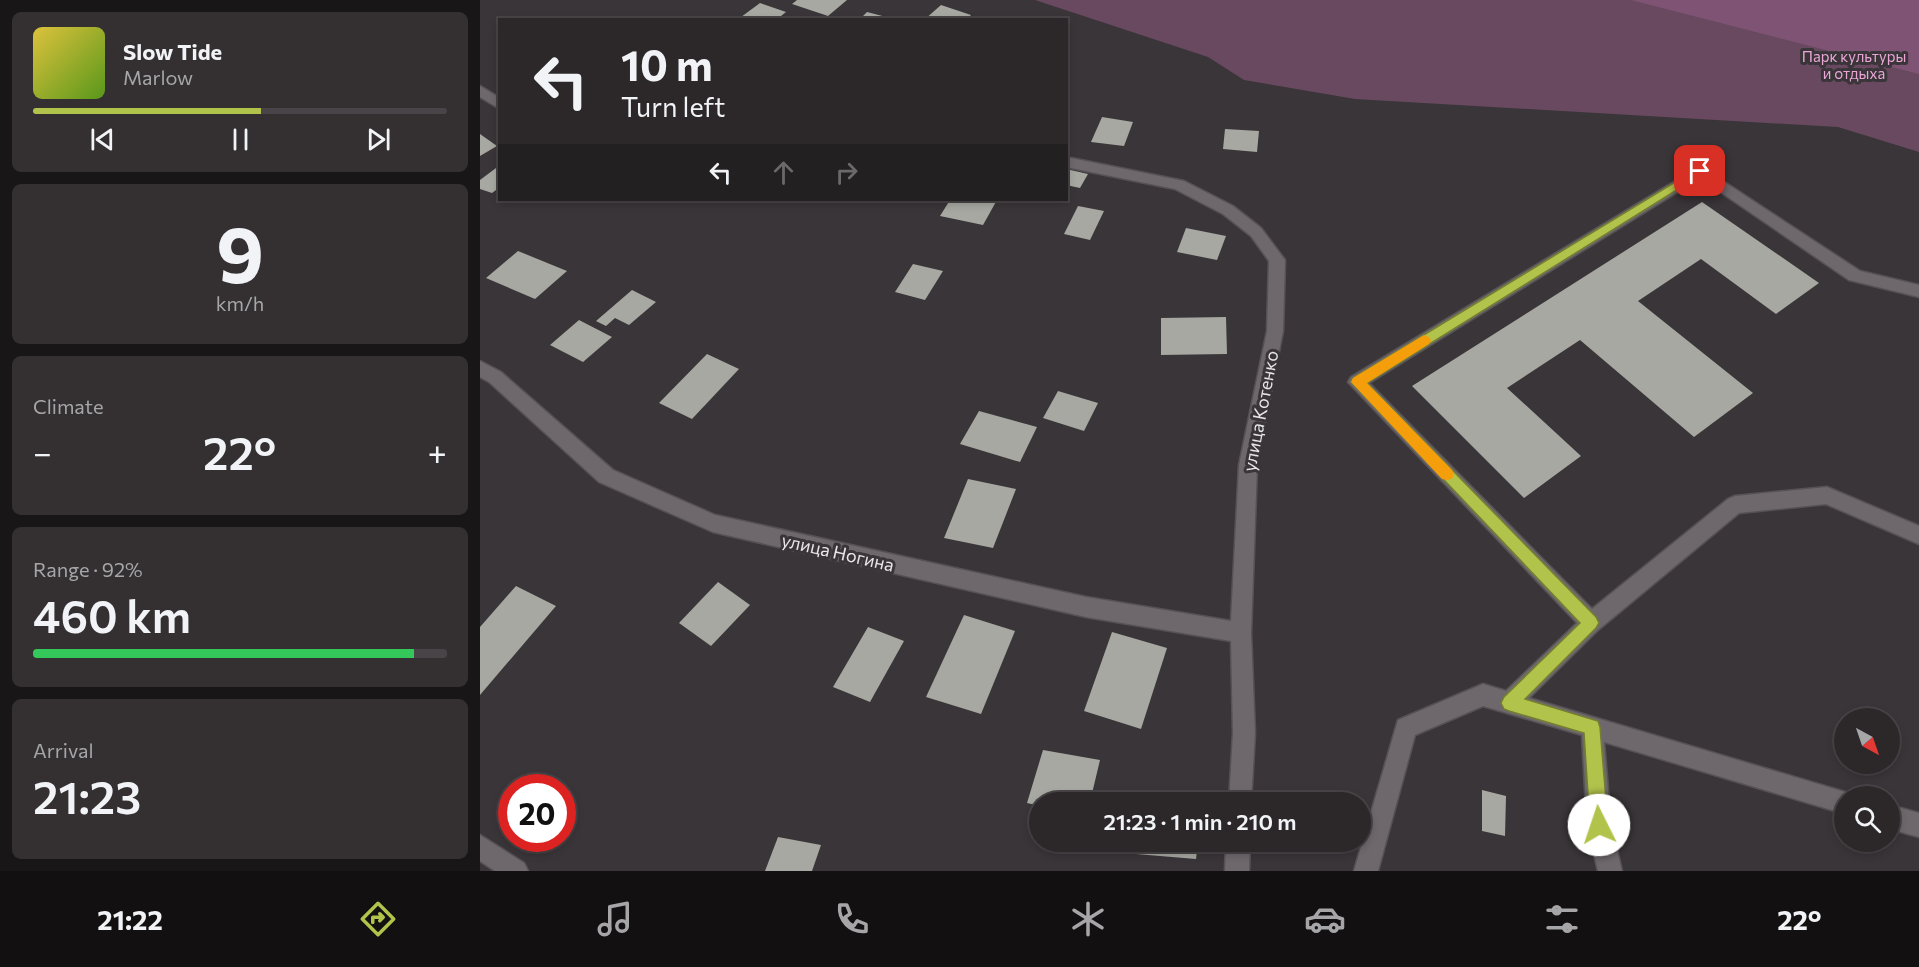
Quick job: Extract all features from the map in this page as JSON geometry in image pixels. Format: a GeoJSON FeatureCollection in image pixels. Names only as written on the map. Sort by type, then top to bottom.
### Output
{"type":"FeatureCollection","features":[{"type":"Feature","properties":{"kind":"street"},"geometry":{"type":"LineString","coordinates":[[480,90],[498,104]]}},
{"type":"Feature","properties":{"kind":"street","name":"улица Котенко"},"geometry":{"type":"LineString","coordinates":[[1068,162],[1187,188],[1228,210],[1256,232],[1277,260],[1275,331],[1248,465],[1241,633],[1244,733],[1241,792]]}},
{"type":"Feature","properties":{"kind":"street"},"geometry":{"type":"LineString","coordinates":[[1591,623],[1357,382],[1700,171],[1855,276],[1919,291]]}},
{"type":"Feature","properties":{"kind":"street","name":"улица Ногина"},"geometry":{"type":"LineString","coordinates":[[480,368],[495,377],[606,476],[713,523],[1086,607],[1241,633]]}},
{"type":"Feature","properties":{"kind":"street"},"geometry":{"type":"LineString","coordinates":[[1509,703],[1591,623],[1735,505],[1827,495],[1919,535]]}},
{"type":"Feature","properties":{"kind":"street"},"geometry":{"type":"LineString","coordinates":[[1366,871],[1406,728],[1482,695],[1834,800]]}},
{"type":"Feature","properties":{"kind":"street"},"geometry":{"type":"LineString","coordinates":[[1592,727],[1599,825],[1610,871]]}},
{"type":"Feature","properties":{"kind":"street"},"geometry":{"type":"LineString","coordinates":[[1900,820],[1919,825]]}},
{"type":"Feature","properties":{"kind":"street"},"geometry":{"type":"LineString","coordinates":[[480,847],[516,871]]}},
{"type":"Feature","properties":{"kind":"street"},"geometry":{"type":"LineString","coordinates":[[1237,871],[1238,852]]}},
{"type":"Feature","properties":{"kind":"green space","name":"Парк культуры и отдыха"},"geometry":{"type":"Polygon","coordinates":[[[1035,0],[1919,0],[1919,152],[1838,127],[1355,99],[1244,80],[1208,57],[1035,0]]]}},
{"type":"Feature","properties":{"kind":"shaded area"},"geometry":{"type":"Polygon","coordinates":[[[1631,0],[1919,0],[1919,74],[1631,0]]]}},
{"type":"Feature","properties":{"kind":"building"},"geometry":{"type":"Polygon","coordinates":[[[797,0],[847,0],[828,16],[792,4],[797,0]]]}},
{"type":"Feature","properties":{"kind":"building"},"geometry":{"type":"Polygon","coordinates":[[[760,3],[786,12],[778,18],[740,18],[760,3]]]}},
{"type":"Feature","properties":{"kind":"building"},"geometry":{"type":"Polygon","coordinates":[[[941,5],[971,15],[968,18],[926,18],[941,5]]]}},
{"type":"Feature","properties":{"kind":"building"},"geometry":{"type":"Polygon","coordinates":[[[867,12],[890,18],[861,18],[867,12]]]}},
{"type":"Feature","properties":{"kind":"building"},"geometry":{"type":"Polygon","coordinates":[[[1102,117],[1133,122],[1124,146],[1091,142],[1102,117]]]}},
{"type":"Feature","properties":{"kind":"building"},"geometry":{"type":"Polygon","coordinates":[[[1225,129],[1259,131],[1257,152],[1223,149],[1225,129]]]}},
{"type":"Feature","properties":{"kind":"building"},"geometry":{"type":"Polygon","coordinates":[[[480,134],[497,146],[480,156],[480,134]]]}},
{"type":"Feature","properties":{"kind":"building"},"geometry":{"type":"Polygon","coordinates":[[[498,166],[498,188],[492,193],[480,189],[480,180],[498,166]]]}},
{"type":"Feature","properties":{"kind":"building"},"geometry":{"type":"Polygon","coordinates":[[[1068,169],[1088,174],[1080,188],[1068,185],[1068,169]]]}},
{"type":"Feature","properties":{"kind":"building"},"geometry":{"type":"Polygon","coordinates":[[[949,201],[996,201],[983,225],[940,216],[949,201]]]}},
{"type":"Feature","properties":{"kind":"building"},"geometry":{"type":"Polygon","coordinates":[[[1702,202],[1819,283],[1776,314],[1701,259],[1638,301],[1753,393],[1694,437],[1580,340],[1507,388],[1581,456],[1524,498],[1412,386],[1702,202]]]}},
{"type":"Feature","properties":{"kind":"building"},"geometry":{"type":"Polygon","coordinates":[[[1078,206],[1104,211],[1090,240],[1064,234],[1078,206]]]}},
{"type":"Feature","properties":{"kind":"building"},"geometry":{"type":"Polygon","coordinates":[[[1186,228],[1226,236],[1217,260],[1177,252],[1186,228]]]}},
{"type":"Feature","properties":{"kind":"building"},"geometry":{"type":"Polygon","coordinates":[[[518,251],[567,271],[535,299],[486,278],[518,251]]]}},
{"type":"Feature","properties":{"kind":"building"},"geometry":{"type":"Polygon","coordinates":[[[913,264],[943,271],[925,300],[895,292],[913,264]]]}},
{"type":"Feature","properties":{"kind":"building"},"geometry":{"type":"Polygon","coordinates":[[[632,290],[656,302],[629,325],[615,318],[606,326],[596,321],[632,290]]]}},
{"type":"Feature","properties":{"kind":"building"},"geometry":{"type":"Polygon","coordinates":[[[1226,317],[1227,354],[1161,355],[1161,318],[1226,317]]]}},
{"type":"Feature","properties":{"kind":"building"},"geometry":{"type":"Polygon","coordinates":[[[579,320],[612,337],[583,362],[550,345],[579,320]]]}},
{"type":"Feature","properties":{"kind":"building"},"geometry":{"type":"Polygon","coordinates":[[[707,354],[739,369],[692,419],[659,403],[707,354]]]}},
{"type":"Feature","properties":{"kind":"building"},"geometry":{"type":"Polygon","coordinates":[[[1058,391],[1098,403],[1084,431],[1043,418],[1058,391]]]}},
{"type":"Feature","properties":{"kind":"building"},"geometry":{"type":"Polygon","coordinates":[[[979,411],[1037,427],[1020,462],[960,444],[979,411]]]}},
{"type":"Feature","properties":{"kind":"building"},"geometry":{"type":"Polygon","coordinates":[[[968,479],[1016,489],[993,548],[944,538],[968,479]]]}},
{"type":"Feature","properties":{"kind":"building"},"geometry":{"type":"Polygon","coordinates":[[[718,582],[750,605],[711,646],[679,623],[718,582]]]}},
{"type":"Feature","properties":{"kind":"building"},"geometry":{"type":"Polygon","coordinates":[[[516,586],[556,606],[480,695],[480,627],[516,586]]]}},
{"type":"Feature","properties":{"kind":"building"},"geometry":{"type":"Polygon","coordinates":[[[964,615],[1015,631],[981,714],[926,697],[964,615]]]}},
{"type":"Feature","properties":{"kind":"building"},"geometry":{"type":"Polygon","coordinates":[[[868,627],[904,641],[870,702],[833,687],[868,627]]]}},
{"type":"Feature","properties":{"kind":"building"},"geometry":{"type":"Polygon","coordinates":[[[1112,632],[1167,648],[1141,729],[1084,711],[1112,632]]]}},
{"type":"Feature","properties":{"kind":"building"},"geometry":{"type":"Polygon","coordinates":[[[1043,750],[1100,760],[1092,792],[1030,792],[1043,750]]]}},
{"type":"Feature","properties":{"kind":"building"},"geometry":{"type":"Polygon","coordinates":[[[1482,790],[1506,796],[1505,836],[1482,831],[1482,790]]]}},
{"type":"Feature","properties":{"kind":"building"},"geometry":{"type":"Polygon","coordinates":[[[778,837],[821,845],[812,871],[765,871],[778,837]]]}},
{"type":"Feature","properties":{"kind":"building"},"geometry":{"type":"Polygon","coordinates":[[[1136,852],[1197,852],[1196,859],[1136,854],[1136,852]]]}},
{"type":"Feature","properties":{"kind":"slow traffic"},"geometry":{"type":"LineString","coordinates":[[1424,341],[1357,382],[1447,474]]}},
{"type":"Feature","properties":{"kind":"route"},"geometry":{"type":"LineString","coordinates":[[1599,825],[1592,727],[1509,703],[1591,623],[1357,382],[1700,171]]}}]}
